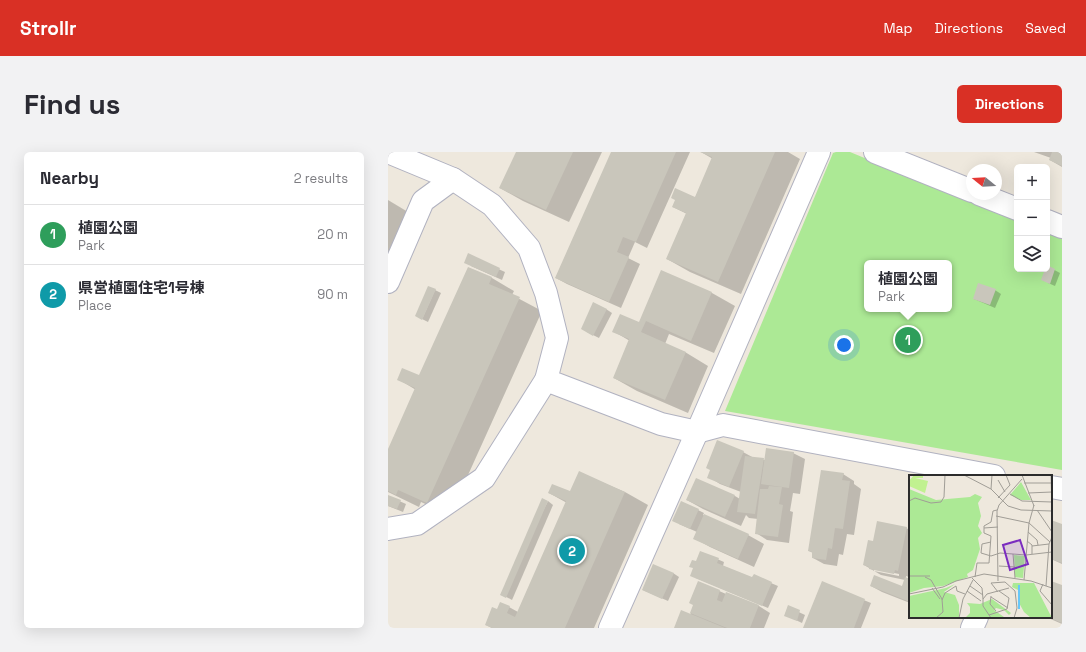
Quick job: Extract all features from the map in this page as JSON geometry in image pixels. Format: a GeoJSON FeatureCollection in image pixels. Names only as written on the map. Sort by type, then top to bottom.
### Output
{"type":"FeatureCollection","features":[{"type":"Feature","properties":{"kind":"street"},"geometry":{"type":"LineString","coordinates":[[388,152],[453,179],[492,205],[529,248],[546,293],[557,338],[546,380],[484,478],[417,524],[388,529]]}},
{"type":"Feature","properties":{"kind":"street"},"geometry":{"type":"LineString","coordinates":[[610,628],[819,152]]}},
{"type":"Feature","properties":{"kind":"street"},"geometry":{"type":"LineString","coordinates":[[875,152],[966,189]]}},
{"type":"Feature","properties":{"kind":"street"},"geometry":{"type":"LineString","coordinates":[[388,282],[423,201],[453,179]]}},
{"type":"Feature","properties":{"kind":"street"},"geometry":{"type":"LineString","coordinates":[[994,200],[1014,208]]}},
{"type":"Feature","properties":{"kind":"street"},"geometry":{"type":"LineString","coordinates":[[1050,222],[1062,227]]}},
{"type":"Feature","properties":{"kind":"street"},"geometry":{"type":"LineString","coordinates":[[546,380],[661,424],[697,432],[723,426],[989,475]]}},
{"type":"Feature","properties":{"kind":"street"},"geometry":{"type":"LineString","coordinates":[[1052,487],[1062,489]]}},
{"type":"Feature","properties":{"kind":"street"},"geometry":{"type":"LineString","coordinates":[[972,628],[977,618]]}},
{"type":"Feature","properties":{"kind":"green space"},"geometry":{"type":"Polygon","coordinates":[[[850,152],[1014,220],[1014,272],[1050,272],[1050,234],[1062,239],[1062,470],[725,411],[833,153],[850,152]]]}},
{"type":"Feature","properties":{"kind":"building"},"geometry":{"type":"Polygon","coordinates":[[[516,152],[573,152],[546,210],[499,188],[516,152]]]}},
{"type":"Feature","properties":{"kind":"building"},"geometry":{"type":"Polygon","coordinates":[[[611,152],[676,152],[636,242],[623,237],[617,252],[629,257],[609,302],[555,278],[611,152]]]}},
{"type":"Feature","properties":{"kind":"building"},"geometry":{"type":"Polygon","coordinates":[[[700,152],[775,152],[718,282],[666,259],[686,213],[672,207],[675,200],[671,198],[675,188],[695,197],[712,157],[700,152]]]}},
{"type":"Feature","properties":{"kind":"building"},"geometry":{"type":"Polygon","coordinates":[[[1052,152],[1062,152],[1062,166],[1049,160],[1052,152]]]}},
{"type":"Feature","properties":{"kind":"building"},"geometry":{"type":"Polygon","coordinates":[[[468,253],[500,268],[496,277],[464,263],[468,253]]]}},
{"type":"Feature","properties":{"kind":"building"},"geometry":{"type":"Polygon","coordinates":[[[1050,266],[1055,269],[1050,284],[1041,280],[1044,272],[1050,272],[1050,266]]]}},
{"type":"Feature","properties":{"kind":"building"},"geometry":{"type":"Polygon","coordinates":[[[468,267],[492,277],[489,284],[520,297],[427,503],[398,490],[396,495],[388,491],[388,449],[415,388],[397,380],[402,368],[419,375],[468,267]]]}},
{"type":"Feature","properties":{"kind":"building"},"geometry":{"type":"Polygon","coordinates":[[[661,270],[712,292],[691,341],[646,321],[641,332],[686,352],[665,400],[613,378],[629,339],[612,332],[620,314],[639,322],[661,270]]]}},
{"type":"Feature","properties":{"kind":"building"},"geometry":{"type":"Polygon","coordinates":[[[978,283],[996,289],[990,305],[973,299],[978,283]]]}},
{"type":"Feature","properties":{"kind":"building"},"geometry":{"type":"Polygon","coordinates":[[[428,286],[436,289],[422,320],[415,316],[428,286]]]}},
{"type":"Feature","properties":{"kind":"building"},"geometry":{"type":"Polygon","coordinates":[[[593,302],[607,309],[593,336],[581,329],[593,302]]]}},
{"type":"Feature","properties":{"kind":"building"},"geometry":{"type":"Polygon","coordinates":[[[717,440],[744,451],[729,487],[707,478],[710,470],[706,468],[717,440]]]}},
{"type":"Feature","properties":{"kind":"building"},"geometry":{"type":"Polygon","coordinates":[[[766,448],[794,452],[789,488],[761,484],[766,448]]]}},
{"type":"Feature","properties":{"kind":"building"},"geometry":{"type":"Polygon","coordinates":[[[745,456],[764,458],[755,514],[737,512],[745,456]]]}},
{"type":"Feature","properties":{"kind":"building"},"geometry":{"type":"Polygon","coordinates":[[[821,470],[844,473],[842,480],[850,481],[843,529],[835,528],[832,549],[828,548],[826,560],[812,558],[812,552],[808,551],[821,470]]]}},
{"type":"Feature","properties":{"kind":"building"},"geometry":{"type":"Polygon","coordinates":[[[579,471],[625,492],[565,628],[492,628],[485,625],[492,607],[497,609],[500,602],[510,606],[507,613],[515,617],[566,501],[548,493],[552,484],[570,491],[579,471]]]}},
{"type":"Feature","properties":{"kind":"building"},"geometry":{"type":"Polygon","coordinates":[[[696,478],[735,495],[725,517],[686,500],[696,478]]]}},
{"type":"Feature","properties":{"kind":"building"},"geometry":{"type":"Polygon","coordinates":[[[769,486],[782,487],[779,504],[783,505],[778,537],[755,534],[760,489],[768,489],[769,486]]]}},
{"type":"Feature","properties":{"kind":"building"},"geometry":{"type":"Polygon","coordinates":[[[388,495],[401,500],[397,509],[388,506],[388,495]]]}},
{"type":"Feature","properties":{"kind":"building"},"geometry":{"type":"Polygon","coordinates":[[[542,498],[548,501],[506,598],[500,595],[542,498]]]}},
{"type":"Feature","properties":{"kind":"building"},"geometry":{"type":"Polygon","coordinates":[[[681,501],[699,509],[690,529],[672,521],[681,501]]]}},
{"type":"Feature","properties":{"kind":"building"},"geometry":{"type":"Polygon","coordinates":[[[704,514],[749,534],[738,559],[693,539],[704,514]]]}},
{"type":"Feature","properties":{"kind":"building"},"geometry":{"type":"Polygon","coordinates":[[[1052,520],[1062,524],[1062,563],[1052,559],[1052,520]]]}},
{"type":"Feature","properties":{"kind":"building"},"geometry":{"type":"Polygon","coordinates":[[[877,521],[907,527],[898,571],[895,570],[894,574],[869,569],[869,567],[863,565],[868,540],[873,541],[877,521]]]}},
{"type":"Feature","properties":{"kind":"building"},"geometry":{"type":"Polygon","coordinates":[[[700,551],[719,558],[717,563],[752,577],[754,574],[772,582],[762,606],[690,576],[693,568],[689,567],[692,560],[696,561],[700,551]]]}},
{"type":"Feature","properties":{"kind":"building"},"geometry":{"type":"Polygon","coordinates":[[[653,564],[674,573],[662,599],[642,590],[653,564]]]}},
{"type":"Feature","properties":{"kind":"building"},"geometry":{"type":"Polygon","coordinates":[[[874,575],[902,586],[905,577],[909,579],[909,602],[870,586],[874,575]]]}},
{"type":"Feature","properties":{"kind":"building"},"geometry":{"type":"Polygon","coordinates":[[[698,581],[720,590],[717,600],[722,602],[726,592],[759,605],[750,628],[727,628],[690,613],[693,605],[689,603],[698,581]]]}},
{"type":"Feature","properties":{"kind":"building"},"geometry":{"type":"Polygon","coordinates":[[[822,581],[865,599],[854,628],[803,628],[822,581]]]}},
{"type":"Feature","properties":{"kind":"building"},"geometry":{"type":"Polygon","coordinates":[[[1052,581],[1062,585],[1062,623],[1050,618],[1052,618],[1052,581]]]}},
{"type":"Feature","properties":{"kind":"building"},"geometry":{"type":"Polygon","coordinates":[[[788,605],[800,610],[797,621],[784,616],[788,605]]]}},
{"type":"Feature","properties":{"kind":"building"},"geometry":{"type":"Polygon","coordinates":[[[681,610],[725,628],[674,628],[681,610]]]}},
{"type":"Feature","properties":{"kind":"place","name":"植園公園"},"geometry":{"type":"Point","coordinates":[908,340]}},
{"type":"Feature","properties":{"kind":"place","name":"県営植園住宅1号棟"},"geometry":{"type":"Point","coordinates":[572,551]}}]}
